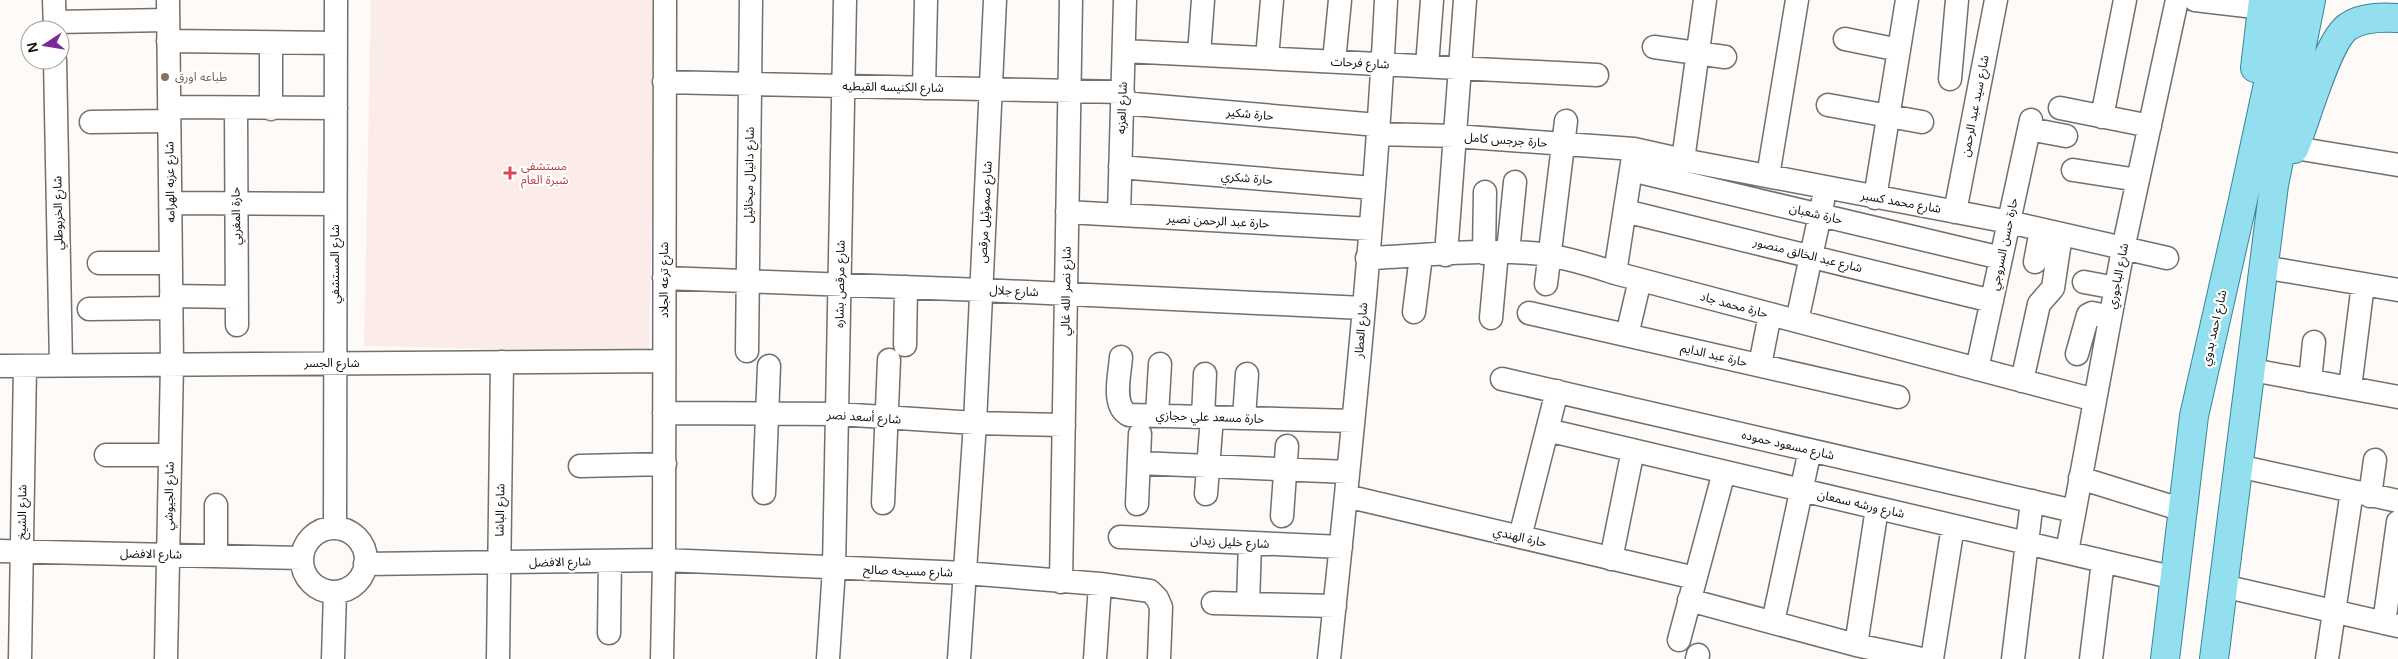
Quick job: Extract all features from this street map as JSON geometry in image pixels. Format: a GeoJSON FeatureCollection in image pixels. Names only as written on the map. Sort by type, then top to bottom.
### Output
{"type":"FeatureCollection","features":[{"type":"Feature","properties":{"kind":"main road"},"geometry":{"type":"LineString","coordinates":[[2214,659],[2274,185],[2311,0]]}},
{"type":"Feature","properties":{"kind":"main road","name":"شارع احمد بدوي"},"geometry":{"type":"LineString","coordinates":[[2165,659],[2194,416],[2244,200],[2270,3]]}},
{"type":"Feature","properties":{"kind":"main road"},"geometry":{"type":"LineString","coordinates":[[2274,185],[2294,148],[2334,42],[2348,26],[2363,20],[2398,18]]}},
{"type":"Feature","properties":{"kind":"street","name":"شارع المستشفي"},"geometry":{"type":"LineString","coordinates":[[335,528],[336,0]]}},
{"type":"Feature","properties":{"kind":"street","name":"شارع ترعه الجلاد"},"geometry":{"type":"LineString","coordinates":[[662,659],[664,560],[665,0]]}},
{"type":"Feature","properties":{"kind":"street","name":"شارع دانيال ميخائيل"},"geometry":{"type":"LineString","coordinates":[[748,351],[751,0]]}},
{"type":"Feature","properties":{"kind":"street","name":"شارع مرقص بشاره"},"geometry":{"type":"LineString","coordinates":[[834,568],[845,0]]}},
{"type":"Feature","properties":{"kind":"street"},"geometry":{"type":"LineString","coordinates":[[924,88],[926,0]]}},
{"type":"Feature","properties":{"kind":"street","name":"شارع صموئيل مرقص"},"geometry":{"type":"LineString","coordinates":[[959,659],[975,423],[995,0]]}},
{"type":"Feature","properties":{"kind":"street","name":"شارع نصر الله غالي"},"geometry":{"type":"LineString","coordinates":[[1061,582],[1071,0]]}},
{"type":"Feature","properties":{"kind":"street","name":"شارع العزبه"},"geometry":{"type":"LineString","coordinates":[[1119,216],[1126,0]]}},
{"type":"Feature","properties":{"kind":"street"},"geometry":{"type":"LineString","coordinates":[[1199,54],[1203,0]]}},
{"type":"Feature","properties":{"kind":"street"},"geometry":{"type":"LineString","coordinates":[[1267,58],[1272,0]]}},
{"type":"Feature","properties":{"kind":"street"},"geometry":{"type":"LineString","coordinates":[[1334,62],[1340,0]]}},
{"type":"Feature","properties":{"kind":"street","name":"شارع العطار"},"geometry":{"type":"LineString","coordinates":[[1329,659],[1370,229],[1386,0]]}},
{"type":"Feature","properties":{"kind":"street"},"geometry":{"type":"LineString","coordinates":[[1427,66],[1432,0]]}},
{"type":"Feature","properties":{"kind":"street"},"geometry":{"type":"LineString","coordinates":[[1446,255],[1465,0]]}},
{"type":"Feature","properties":{"kind":"street"},"geometry":{"type":"LineString","coordinates":[[1683,160],[1705,0]]}},
{"type":"Feature","properties":{"kind":"street"},"geometry":{"type":"LineString","coordinates":[[1768,176],[1797,0]]}},
{"type":"Feature","properties":{"kind":"street"},"geometry":{"type":"LineString","coordinates":[[1875,198],[1907,0]]}},
{"type":"Feature","properties":{"kind":"street"},"geometry":{"type":"LineString","coordinates":[[1950,79],[1957,0]]}},
{"type":"Feature","properties":{"kind":"street","name":"شارع سيد عبد الرحمن"},"geometry":{"type":"LineString","coordinates":[[1954,212],[1996,0]]}},
{"type":"Feature","properties":{"kind":"street"},"geometry":{"type":"LineString","coordinates":[[2102,117],[2125,0]]}},
{"type":"Feature","properties":{"kind":"street","name":"شارع الباجوري"},"geometry":{"type":"LineString","coordinates":[[2066,552],[2123,249],[2177,0]]}},
{"type":"Feature","properties":{"kind":"street"},"geometry":{"type":"LineString","coordinates":[[2195,0],[2270,3]]}},
{"type":"Feature","properties":{"kind":"street"},"geometry":{"type":"LineString","coordinates":[[54,17],[168,20],[271,44],[336,43]]}},
{"type":"Feature","properties":{"kind":"street","name":"شارع عزبه الهرامه"},"geometry":{"type":"LineString","coordinates":[[168,20],[172,364]]}},
{"type":"Feature","properties":{"kind":"street"},"geometry":{"type":"LineString","coordinates":[[1845,38],[1900,50]]}},
{"type":"Feature","properties":{"kind":"street"},"geometry":{"type":"LineString","coordinates":[[271,44],[271,108]]}},
{"type":"Feature","properties":{"kind":"street"},"geometry":{"type":"LineString","coordinates":[[1654,47],[1725,57]]}},
{"type":"Feature","properties":{"kind":"street","name":"شارع فرحات"},"geometry":{"type":"LineString","coordinates":[[1124,51],[1597,75]]}},
{"type":"Feature","properties":{"kind":"street","name":"شارع الخربوطلي"},"geometry":{"type":"LineString","coordinates":[[55,70],[61,365]]}},
{"type":"Feature","properties":{"kind":"street","name":"شارع الكنيسه القبطيه"},"geometry":{"type":"LineString","coordinates":[[664,82],[1069,91],[1123,97]]}},
{"type":"Feature","properties":{"kind":"street","name":"حارة شكير"},"geometry":{"type":"LineString","coordinates":[[1123,97],[1378,130]]}},
{"type":"Feature","properties":{"kind":"street"},"geometry":{"type":"LineString","coordinates":[[1828,105],[1922,122]]}},
{"type":"Feature","properties":{"kind":"street"},"geometry":{"type":"LineString","coordinates":[[91,122],[236,108],[336,108]]}},
{"type":"Feature","properties":{"kind":"street","name":"حارة المغربي"},"geometry":{"type":"LineString","coordinates":[[236,108],[238,325]]}},
{"type":"Feature","properties":{"kind":"street"},"geometry":{"type":"LineString","coordinates":[[2060,108],[2150,126]]}},
{"type":"Feature","properties":{"kind":"street"},"geometry":{"type":"LineString","coordinates":[[1546,284],[1566,121]]}},
{"type":"Feature","properties":{"kind":"street","name":"حارة حسن السروجي"},"geometry":{"type":"LineString","coordinates":[[1977,369],[2030,124],[2066,136]]}},
{"type":"Feature","properties":{"kind":"street","name":"حارة جرجس كامل"},"geometry":{"type":"LineString","coordinates":[[1378,130],[1564,144],[1633,160]]}},
{"type":"Feature","properties":{"kind":"street"},"geometry":{"type":"LineString","coordinates":[[2294,148],[2398,165]]}},
{"type":"Feature","properties":{"kind":"street"},"geometry":{"type":"LineString","coordinates":[[1615,273],[1633,160]]}},
{"type":"Feature","properties":{"kind":"street","name":"شارع محمد كسبر"},"geometry":{"type":"LineString","coordinates":[[1633,160],[1683,160],[2009,222],[2167,258]]}},
{"type":"Feature","properties":{"kind":"street","name":"حارة شعبان"},"geometry":{"type":"LineString","coordinates":[[1633,160],[1820,215],[2001,258]]}},
{"type":"Feature","properties":{"kind":"street","name":"حارة شكري"},"geometry":{"type":"LineString","coordinates":[[1120,167],[1373,188]]}},
{"type":"Feature","properties":{"kind":"street"},"geometry":{"type":"LineString","coordinates":[[2073,170],[2138,180]]}},
{"type":"Feature","properties":{"kind":"street"},"geometry":{"type":"LineString","coordinates":[[1490,318],[1496,252],[1515,182]]}},
{"type":"Feature","properties":{"kind":"street"},"geometry":{"type":"LineString","coordinates":[[1797,321],[1826,188]]}},
{"type":"Feature","properties":{"kind":"street"},"geometry":{"type":"LineString","coordinates":[[1485,192],[1496,252]]}},
{"type":"Feature","properties":{"kind":"street"},"geometry":{"type":"LineString","coordinates":[[171,203],[335,204]]}},
{"type":"Feature","properties":{"kind":"street","name":"شارع عبد الخالق منصور"},"geometry":{"type":"LineString","coordinates":[[1625,211],[1992,301]]}},
{"type":"Feature","properties":{"kind":"street","name":"حارة عبد الرحمن نصير"},"geometry":{"type":"LineString","coordinates":[[1067,212],[1370,229]]}},
{"type":"Feature","properties":{"kind":"street"},"geometry":{"type":"LineString","coordinates":[[2035,262],[2051,232]]}},
{"type":"Feature","properties":{"kind":"street"},"geometry":{"type":"LineString","coordinates":[[2022,381],[2039,304],[2054,288],[2051,232]]}},
{"type":"Feature","properties":{"kind":"street","name":"حارة محمد جاد"},"geometry":{"type":"LineString","coordinates":[[1367,258],[1496,252],[1549,255],[1583,262],[1640,280],[2095,400]]}},
{"type":"Feature","properties":{"kind":"street"},"geometry":{"type":"LineString","coordinates":[[1414,312],[1421,256]]}},
{"type":"Feature","properties":{"kind":"street"},"geometry":{"type":"LineString","coordinates":[[99,263],[171,263]]}},
{"type":"Feature","properties":{"kind":"street"},"geometry":{"type":"LineString","coordinates":[[2263,267],[2398,290]]}},
{"type":"Feature","properties":{"kind":"street","name":"شارع جلال"},"geometry":{"type":"LineString","coordinates":[[664,278],[982,290],[1363,308]]}},
{"type":"Feature","properties":{"kind":"street"},"geometry":{"type":"LineString","coordinates":[[1627,335],[1640,280]]}},
{"type":"Feature","properties":{"kind":"street"},"geometry":{"type":"LineString","coordinates":[[2084,282],[2116,288]]}},
{"type":"Feature","properties":{"kind":"street"},"geometry":{"type":"LineString","coordinates":[[2350,388],[2363,284]]}},
{"type":"Feature","properties":{"kind":"street"},"geometry":{"type":"LineString","coordinates":[[883,503],[886,418],[906,288]]}},
{"type":"Feature","properties":{"kind":"street"},"geometry":{"type":"LineString","coordinates":[[89,309],[237,297]]}},
{"type":"Feature","properties":{"kind":"street","name":"حارة عبد الدايم"},"geometry":{"type":"LineString","coordinates":[[1529,313],[1898,397]]}},
{"type":"Feature","properties":{"kind":"street"},"geometry":{"type":"LineString","coordinates":[[2078,354],[2088,315],[2092,313],[2110,317]]}},
{"type":"Feature","properties":{"kind":"street"},"geometry":{"type":"LineString","coordinates":[[1760,365],[1770,314]]}},
{"type":"Feature","properties":{"kind":"street"},"geometry":{"type":"LineString","coordinates":[[2310,381],[2314,342]]}},
{"type":"Feature","properties":{"kind":"street","name":"حارة مسعد علي حجازي"},"geometry":{"type":"LineString","coordinates":[[1120,357],[1118,400],[1121,409],[1129,415],[1353,421]]}},
{"type":"Feature","properties":{"kind":"street","name":"شارع الجسر"},"geometry":{"type":"LineString","coordinates":[[0,366],[664,361]]}},
{"type":"Feature","properties":{"kind":"street","name":"شارع الباشا"},"geometry":{"type":"LineString","coordinates":[[498,659],[502,362]]}},
{"type":"Feature","properties":{"kind":"street","name":"شارع الجيوشي"},"geometry":{"type":"LineString","coordinates":[[166,659],[172,364]]}},
{"type":"Feature","properties":{"kind":"street"},"geometry":{"type":"LineString","coordinates":[[1157,416],[1160,364]]}},
{"type":"Feature","properties":{"kind":"street","name":"شارع الشيخ"},"geometry":{"type":"LineString","coordinates":[[20,659],[11,551],[25,366]]}},
{"type":"Feature","properties":{"kind":"street"},"geometry":{"type":"LineString","coordinates":[[764,493],[769,366]]}},
{"type":"Feature","properties":{"kind":"street"},"geometry":{"type":"LineString","coordinates":[[2252,370],[2398,397]]}},
{"type":"Feature","properties":{"kind":"street"},"geometry":{"type":"LineString","coordinates":[[1205,374],[1208,466],[1206,494]]}},
{"type":"Feature","properties":{"kind":"street"},"geometry":{"type":"LineString","coordinates":[[1244,418],[1246,374]]}},
{"type":"Feature","properties":{"kind":"street","name":"شارع مسعود حموده"},"geometry":{"type":"LineString","coordinates":[[1502,379],[2074,511]]}},
{"type":"Feature","properties":{"kind":"street"},"geometry":{"type":"LineString","coordinates":[[1520,537],[1556,391]]}},
{"type":"Feature","properties":{"kind":"street","name":"شارع أسعد نصر"},"geometry":{"type":"LineString","coordinates":[[664,413],[838,414],[975,423],[1064,424]]}},
{"type":"Feature","properties":{"kind":"street","name":"شارع ورشه سمعان"},"geometry":{"type":"LineString","coordinates":[[1547,430],[2175,578]]}},
{"type":"Feature","properties":{"kind":"street"},"geometry":{"type":"LineString","coordinates":[[1137,504],[1140,434]]}},
{"type":"Feature","properties":{"kind":"street"},"geometry":{"type":"LineString","coordinates":[[1282,516],[1287,446]]}},
{"type":"Feature","properties":{"kind":"street"},"geometry":{"type":"LineString","coordinates":[[1611,559],[1633,450]]}},
{"type":"Feature","properties":{"kind":"street"},"geometry":{"type":"LineString","coordinates":[[1773,622],[1810,450]]}},
{"type":"Feature","properties":{"kind":"street"},"geometry":{"type":"LineString","coordinates":[[106,455],[169,455]]}},
{"type":"Feature","properties":{"kind":"street"},"geometry":{"type":"LineString","coordinates":[[2327,659],[2334,612],[2361,493],[2375,460]]}},
{"type":"Feature","properties":{"kind":"street"},"geometry":{"type":"LineString","coordinates":[[1139,463],[1348,472]]}},
{"type":"Feature","properties":{"kind":"street"},"geometry":{"type":"LineString","coordinates":[[580,466],[664,464]]}},
{"type":"Feature","properties":{"kind":"street"},"geometry":{"type":"LineString","coordinates":[[2238,466],[2398,501]]}},
{"type":"Feature","properties":{"kind":"street"},"geometry":{"type":"LineString","coordinates":[[1678,640],[1724,472]]}},
{"type":"Feature","properties":{"kind":"street"},"geometry":{"type":"LineString","coordinates":[[2080,478],[2183,510]]}},
{"type":"Feature","properties":{"kind":"street","name":"حارة الهندي"},"geometry":{"type":"LineString","coordinates":[[1346,496],[1611,559],[1773,622],[1856,645],[1922,659]]}},
{"type":"Feature","properties":{"kind":"street"},"geometry":{"type":"LineString","coordinates":[[2013,659],[2032,501]]}},
{"type":"Feature","properties":{"kind":"street"},"geometry":{"type":"LineString","coordinates":[[216,505],[216,555]]}},
{"type":"Feature","properties":{"kind":"street"},"geometry":{"type":"LineString","coordinates":[[1856,645],[1877,508]]}},
{"type":"Feature","properties":{"kind":"street"},"geometry":{"type":"LineString","coordinates":[[2223,586],[2391,625],[2398,522]]}},
{"type":"Feature","properties":{"kind":"street"},"geometry":{"type":"LineString","coordinates":[[1932,659],[1953,526]]}},
{"type":"Feature","properties":{"kind":"street"},"geometry":{"type":"LineString","coordinates":[[335,528],[352,533],[358,539],[363,547],[365,564],[363,573],[352,587],[335,592],[318,588],[311,582],[303,567],[302,558],[304,549],[316,533],[335,528]]}},
{"type":"Feature","properties":{"kind":"street","name":"شارع خليل زيدان"},"geometry":{"type":"LineString","coordinates":[[1120,536],[1341,547]]}},
{"type":"Feature","properties":{"kind":"street"},"geometry":{"type":"LineString","coordinates":[[1248,604],[1250,543]]}},
{"type":"Feature","properties":{"kind":"street","name":"شارع الافضل"},"geometry":{"type":"LineString","coordinates":[[11,551],[302,558]]}},
{"type":"Feature","properties":{"kind":"street","name":"شارع الافضل"},"geometry":{"type":"LineString","coordinates":[[365,564],[664,560]]}},
{"type":"Feature","properties":{"kind":"street","name":"شارع مسيحه صالح"},"geometry":{"type":"LineString","coordinates":[[664,560],[965,573],[1150,590],[1161,607],[1158,659]]}},
{"type":"Feature","properties":{"kind":"street"},"geometry":{"type":"LineString","coordinates":[[609,633],[610,561]]}},
{"type":"Feature","properties":{"kind":"street"},"geometry":{"type":"LineString","coordinates":[[2092,659],[2104,561]]}},
{"type":"Feature","properties":{"kind":"street"},"geometry":{"type":"LineString","coordinates":[[828,659],[834,568]]}},
{"type":"Feature","properties":{"kind":"street"},"geometry":{"type":"LineString","coordinates":[[1095,659],[1100,584]]}},
{"type":"Feature","properties":{"kind":"street"},"geometry":{"type":"LineString","coordinates":[[333,659],[335,592]]}},
{"type":"Feature","properties":{"kind":"street"},"geometry":{"type":"LineString","coordinates":[[1213,602],[1335,606]]}},
{"type":"Feature","properties":{"kind":"shaded area","name":"مستشفى شبرة العام"},"geometry":{"type":"Polygon","coordinates":[[[371,0],[656,0],[649,353],[364,346],[371,0]]]}},
{"type":"Feature","properties":{"kind":"place","name":"طباعه اورق"},"geometry":{"type":"Point","coordinates":[165,77]}},
{"type":"Feature","properties":{"kind":"place","name":"مستشفى شبرة العام"},"geometry":{"type":"Point","coordinates":[510,173]}}]}
